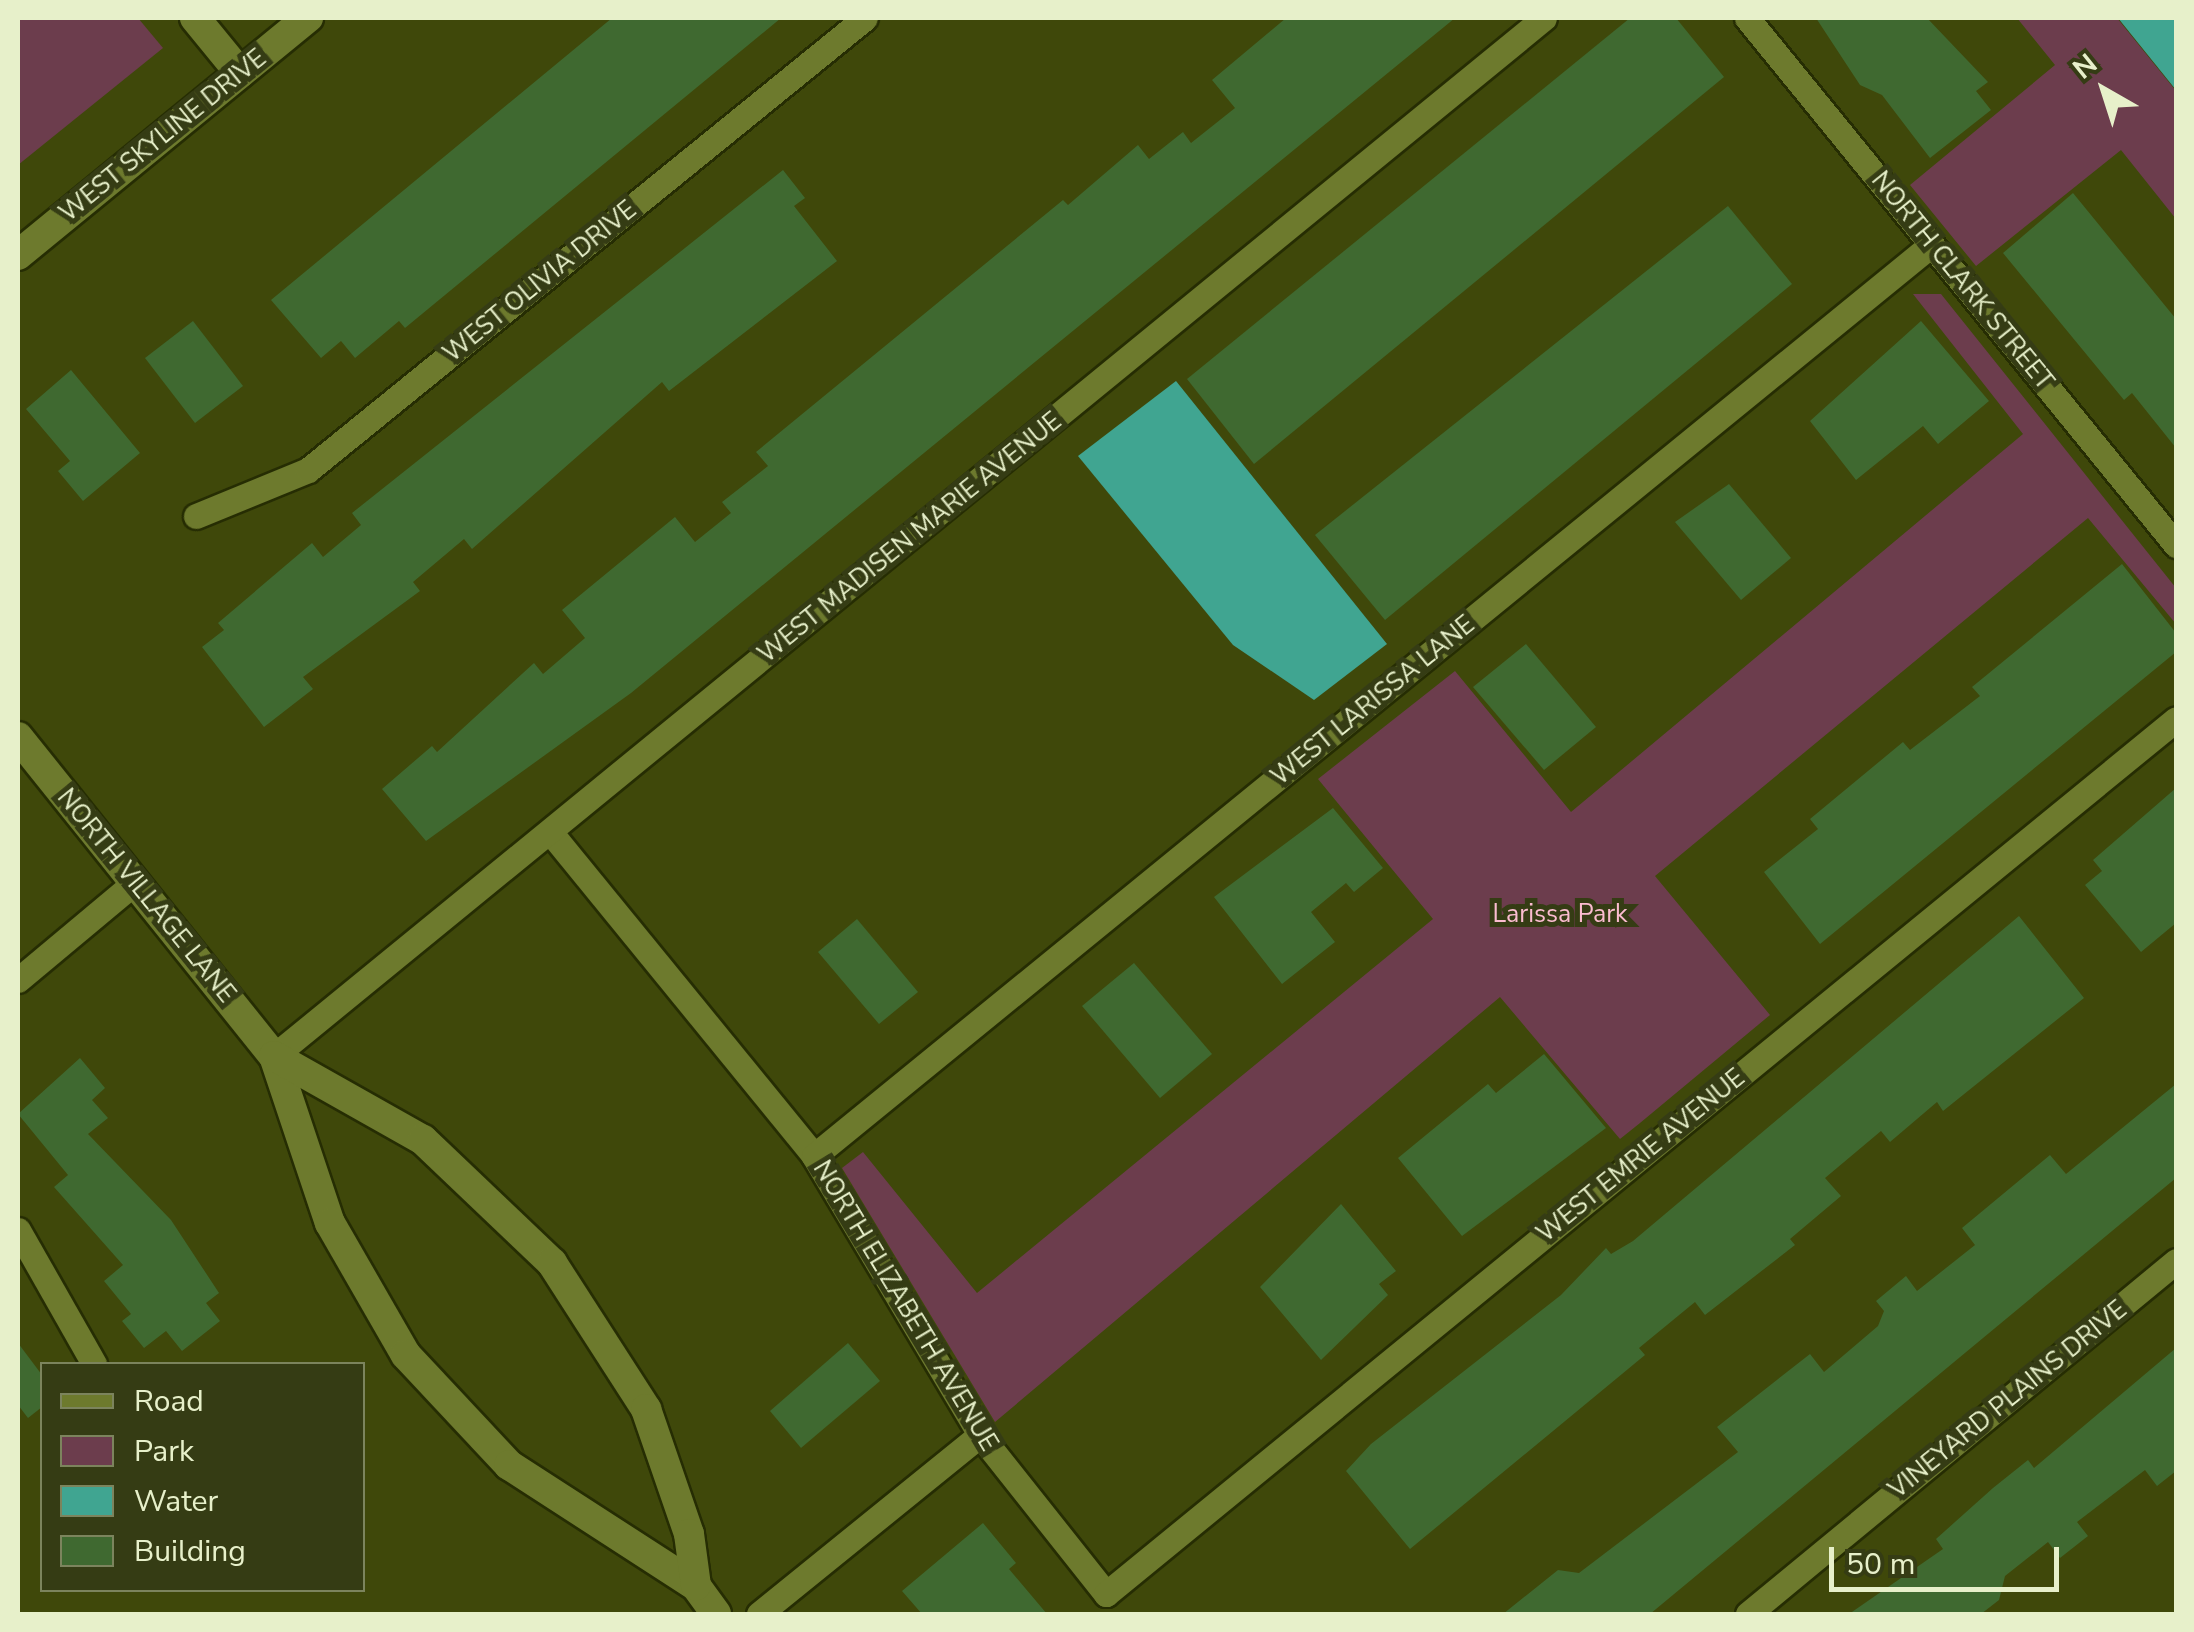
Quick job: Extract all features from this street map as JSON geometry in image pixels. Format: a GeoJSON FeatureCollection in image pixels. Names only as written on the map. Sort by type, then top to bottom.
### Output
{"type":"FeatureCollection","features":[{"type":"Feature","properties":{"kind":"street"},"geometry":{"type":"LineString","coordinates":[[196,18],[240,73]]}},
{"type":"Feature","properties":{"kind":"street","name":"WEST SKYLINE DRIVE"},"geometry":{"type":"LineString","coordinates":[[18,255],[308,18]]}},
{"type":"Feature","properties":{"kind":"street","name":"WEST OLIVIA DRIVE"},"geometry":{"type":"LineString","coordinates":[[196,516],[308,470],[865,18]]}},
{"type":"Feature","properties":{"kind":"street","name":"WEST MADISEN MARIE AVENUE"},"geometry":{"type":"LineString","coordinates":[[274,1056],[1544,18]]}},
{"type":"Feature","properties":{"kind":"street","name":"NORTH CLARK STREET"},"geometry":{"type":"LineString","coordinates":[[1747,18],[2176,545]]}},
{"type":"Feature","properties":{"kind":"street","name":"WEST LARISSA LANE"},"geometry":{"type":"LineString","coordinates":[[814,1156],[1931,245]]}},
{"type":"Feature","properties":{"kind":"street","name":"WEST EMRIE AVENUE"},"geometry":{"type":"LineString","coordinates":[[1106,1594],[2176,719]]}},
{"type":"Feature","properties":{"kind":"street","name":"NORTH VILLAGE LANE"},"geometry":{"type":"LineString","coordinates":[[18,737],[274,1056],[330,1222],[406,1355],[509,1466],[696,1586],[716,1614]]}},
{"type":"Feature","properties":{"kind":"street","name":"NORTH ELIZABETH AVENUE"},"geometry":{"type":"LineString","coordinates":[[551,832],[814,1156],[980,1435],[1106,1594]]}},
{"type":"Feature","properties":{"kind":"street"},"geometry":{"type":"LineString","coordinates":[[18,980],[135,882]]}},
{"type":"Feature","properties":{"kind":"street","name":"NORTH VILLAGE LANE"},"geometry":{"type":"LineString","coordinates":[[274,1056],[423,1140],[552,1262],[616,1354],[662,1447],[696,1586]]}},
{"type":"Feature","properties":{"kind":"street"},"geometry":{"type":"LineString","coordinates":[[18,1234],[93,1362]]}},
{"type":"Feature","properties":{"kind":"street","name":"VINEYARD PLAINS DRIVE"},"geometry":{"type":"LineString","coordinates":[[1748,1614],[2176,1261]]}},
{"type":"Feature","properties":{"kind":"street"},"geometry":{"type":"LineString","coordinates":[[759,1614],[980,1435]]}},
{"type":"Feature","properties":{"kind":"green space"},"geometry":{"type":"Polygon","coordinates":[[[18,18],[138,18],[163,48],[18,165],[18,18]]]}},
{"type":"Feature","properties":{"kind":"green space"},"geometry":{"type":"Polygon","coordinates":[[[2017,18],[2117,18],[2176,91],[2176,219],[2121,150],[1976,266],[1910,185],[2055,65],[2017,18]]]}},
{"type":"Feature","properties":{"kind":"green space","name":"Larissa Park"},"geometry":{"type":"Polygon","coordinates":[[[1913,294],[1941,294],[2176,588],[2176,624],[2088,518],[1655,876],[1770,1015],[1640,1123],[1620,1139],[1500,997],[995,1422],[842,1168],[863,1152],[977,1293],[1433,919],[1318,779],[1455,671],[1571,812],[2023,434],[1913,294]]]}},
{"type":"Feature","properties":{"kind":"water"},"geometry":{"type":"Polygon","coordinates":[[[2118,18],[2176,18],[2176,90],[2118,18]]]}},
{"type":"Feature","properties":{"kind":"water"},"geometry":{"type":"Polygon","coordinates":[[[1176,381],[1387,644],[1314,700],[1233,645],[1078,456],[1176,381]]]}},
{"type":"Feature","properties":{"kind":"building"},"geometry":{"type":"Polygon","coordinates":[[[612,18],[781,18],[405,328],[399,321],[355,358],[341,341],[321,358],[271,300],[612,18]]]}},
{"type":"Feature","properties":{"kind":"building"},"geometry":{"type":"Polygon","coordinates":[[[1286,18],[1455,18],[631,693],[426,841],[382,789],[432,746],[437,752],[534,663],[543,674],[585,638],[562,610],[675,517],[695,542],[731,513],[722,502],[768,466],[756,452],[1063,200],[1068,205],[1138,145],[1149,159],[1183,132],[1191,143],[1235,108],[1212,80],[1286,18]]]}},
{"type":"Feature","properties":{"kind":"building"},"geometry":{"type":"Polygon","coordinates":[[[1630,18],[1676,18],[1724,77],[1254,464],[1187,379],[1630,18]]]}},
{"type":"Feature","properties":{"kind":"building"},"geometry":{"type":"Polygon","coordinates":[[[1816,18],[1927,18],[1988,82],[1976,91],[1991,110],[1930,158],[1882,95],[1860,85],[1816,18]]]}},
{"type":"Feature","properties":{"kind":"building"},"geometry":{"type":"Polygon","coordinates":[[[783,170],[805,198],[794,206],[837,261],[669,391],[662,382],[472,549],[464,539],[413,582],[420,591],[303,677],[313,689],[264,727],[202,647],[224,630],[218,623],[312,543],[323,557],[361,525],[352,513],[783,170]]]}},
{"type":"Feature","properties":{"kind":"building"},"geometry":{"type":"Polygon","coordinates":[[[2073,193],[2176,319],[2176,448],[2132,393],[2124,400],[2003,253],[2073,193]]]}},
{"type":"Feature","properties":{"kind":"building"},"geometry":{"type":"Polygon","coordinates":[[[1728,206],[1792,284],[1385,620],[1315,535],[1728,206]]]}},
{"type":"Feature","properties":{"kind":"building"},"geometry":{"type":"Polygon","coordinates":[[[193,321],[243,386],[195,423],[145,358],[193,321]]]}},
{"type":"Feature","properties":{"kind":"building"},"geometry":{"type":"Polygon","coordinates":[[[1921,321],[1989,401],[1938,444],[1923,426],[1856,480],[1810,421],[1921,321]]]}},
{"type":"Feature","properties":{"kind":"building"},"geometry":{"type":"Polygon","coordinates":[[[71,370],[140,453],[83,501],[58,471],[70,461],[26,409],[71,370]]]}},
{"type":"Feature","properties":{"kind":"building"},"geometry":{"type":"Polygon","coordinates":[[[1729,484],[1791,558],[1741,600],[1675,522],[1729,484]]]}},
{"type":"Feature","properties":{"kind":"building"},"geometry":{"type":"Polygon","coordinates":[[[2122,564],[2176,633],[2176,652],[1820,944],[1764,872],[1818,829],[1810,819],[1903,742],[1910,750],[1980,696],[1972,687],[2122,564]]]}},
{"type":"Feature","properties":{"kind":"building"},"geometry":{"type":"Polygon","coordinates":[[[1526,644],[1596,727],[1544,770],[1473,687],[1526,644]]]}},
{"type":"Feature","properties":{"kind":"building"},"geometry":{"type":"Polygon","coordinates":[[[2176,788],[2176,923],[2141,952],[2085,885],[2102,871],[2093,860],[2176,788]]]}},
{"type":"Feature","properties":{"kind":"building"},"geometry":{"type":"Polygon","coordinates":[[[1333,808],[1383,868],[1354,892],[1346,883],[1311,912],[1335,942],[1282,984],[1214,897],[1333,808]]]}},
{"type":"Feature","properties":{"kind":"building"},"geometry":{"type":"Polygon","coordinates":[[[2019,916],[2084,998],[1943,1111],[1937,1102],[1890,1142],[1881,1131],[1825,1178],[1841,1196],[1790,1239],[1795,1245],[1705,1315],[1695,1302],[1639,1348],[1645,1355],[1410,1549],[1346,1471],[1371,1444],[1561,1295],[1606,1248],[1611,1254],[1633,1241],[2019,916]]]}},
{"type":"Feature","properties":{"kind":"building"},"geometry":{"type":"Polygon","coordinates":[[[857,919],[918,992],[879,1024],[818,952],[857,919]]]}},
{"type":"Feature","properties":{"kind":"building"},"geometry":{"type":"Polygon","coordinates":[[[1134,963],[1212,1054],[1160,1098],[1082,1006],[1134,963]]]}},
{"type":"Feature","properties":{"kind":"building"},"geometry":{"type":"Polygon","coordinates":[[[1544,1054],[1606,1128],[1462,1236],[1398,1158],[1488,1084],[1496,1093],[1544,1054]]]}},
{"type":"Feature","properties":{"kind":"building"},"geometry":{"type":"Polygon","coordinates":[[[80,1058],[105,1088],[92,1100],[108,1118],[88,1134],[171,1220],[219,1293],[206,1303],[220,1321],[182,1351],[166,1331],[144,1348],[122,1321],[131,1314],[104,1281],[123,1265],[54,1187],[68,1175],[18,1114],[80,1058]]]}},
{"type":"Feature","properties":{"kind":"building"},"geometry":{"type":"Polygon","coordinates":[[[2176,1084],[2176,1178],[1650,1614],[1503,1614],[1558,1570],[1579,1573],[1738,1452],[1717,1427],[1810,1354],[1824,1372],[1878,1326],[1884,1311],[1876,1301],[1906,1276],[1917,1291],[1975,1245],[1962,1228],[2050,1155],[2066,1174],[2176,1084]]]}},
{"type":"Feature","properties":{"kind":"building"},"geometry":{"type":"Polygon","coordinates":[[[1341,1204],[1396,1271],[1379,1284],[1388,1295],[1321,1360],[1260,1287],[1341,1204]]]}},
{"type":"Feature","properties":{"kind":"building"},"geometry":{"type":"Polygon","coordinates":[[[18,1343],[40,1372],[40,1409],[28,1418],[18,1405],[18,1343]]]}},
{"type":"Feature","properties":{"kind":"building"},"geometry":{"type":"Polygon","coordinates":[[[848,1343],[880,1381],[801,1448],[770,1411],[848,1343]]]}},
{"type":"Feature","properties":{"kind":"building"},"geometry":{"type":"Polygon","coordinates":[[[2176,1348],[2176,1471],[2157,1486],[2145,1470],[2077,1522],[2088,1536],[2060,1558],[2048,1542],[2005,1576],[1999,1600],[1981,1614],[1849,1614],[1943,1549],[1936,1539],[1993,1488],[2028,1460],[2034,1468],[2176,1348]]]}},
{"type":"Feature","properties":{"kind":"building"},"geometry":{"type":"Polygon","coordinates":[[[983,1523],[1016,1563],[1009,1569],[1047,1614],[922,1614],[902,1591],[983,1523]]]}}]}
